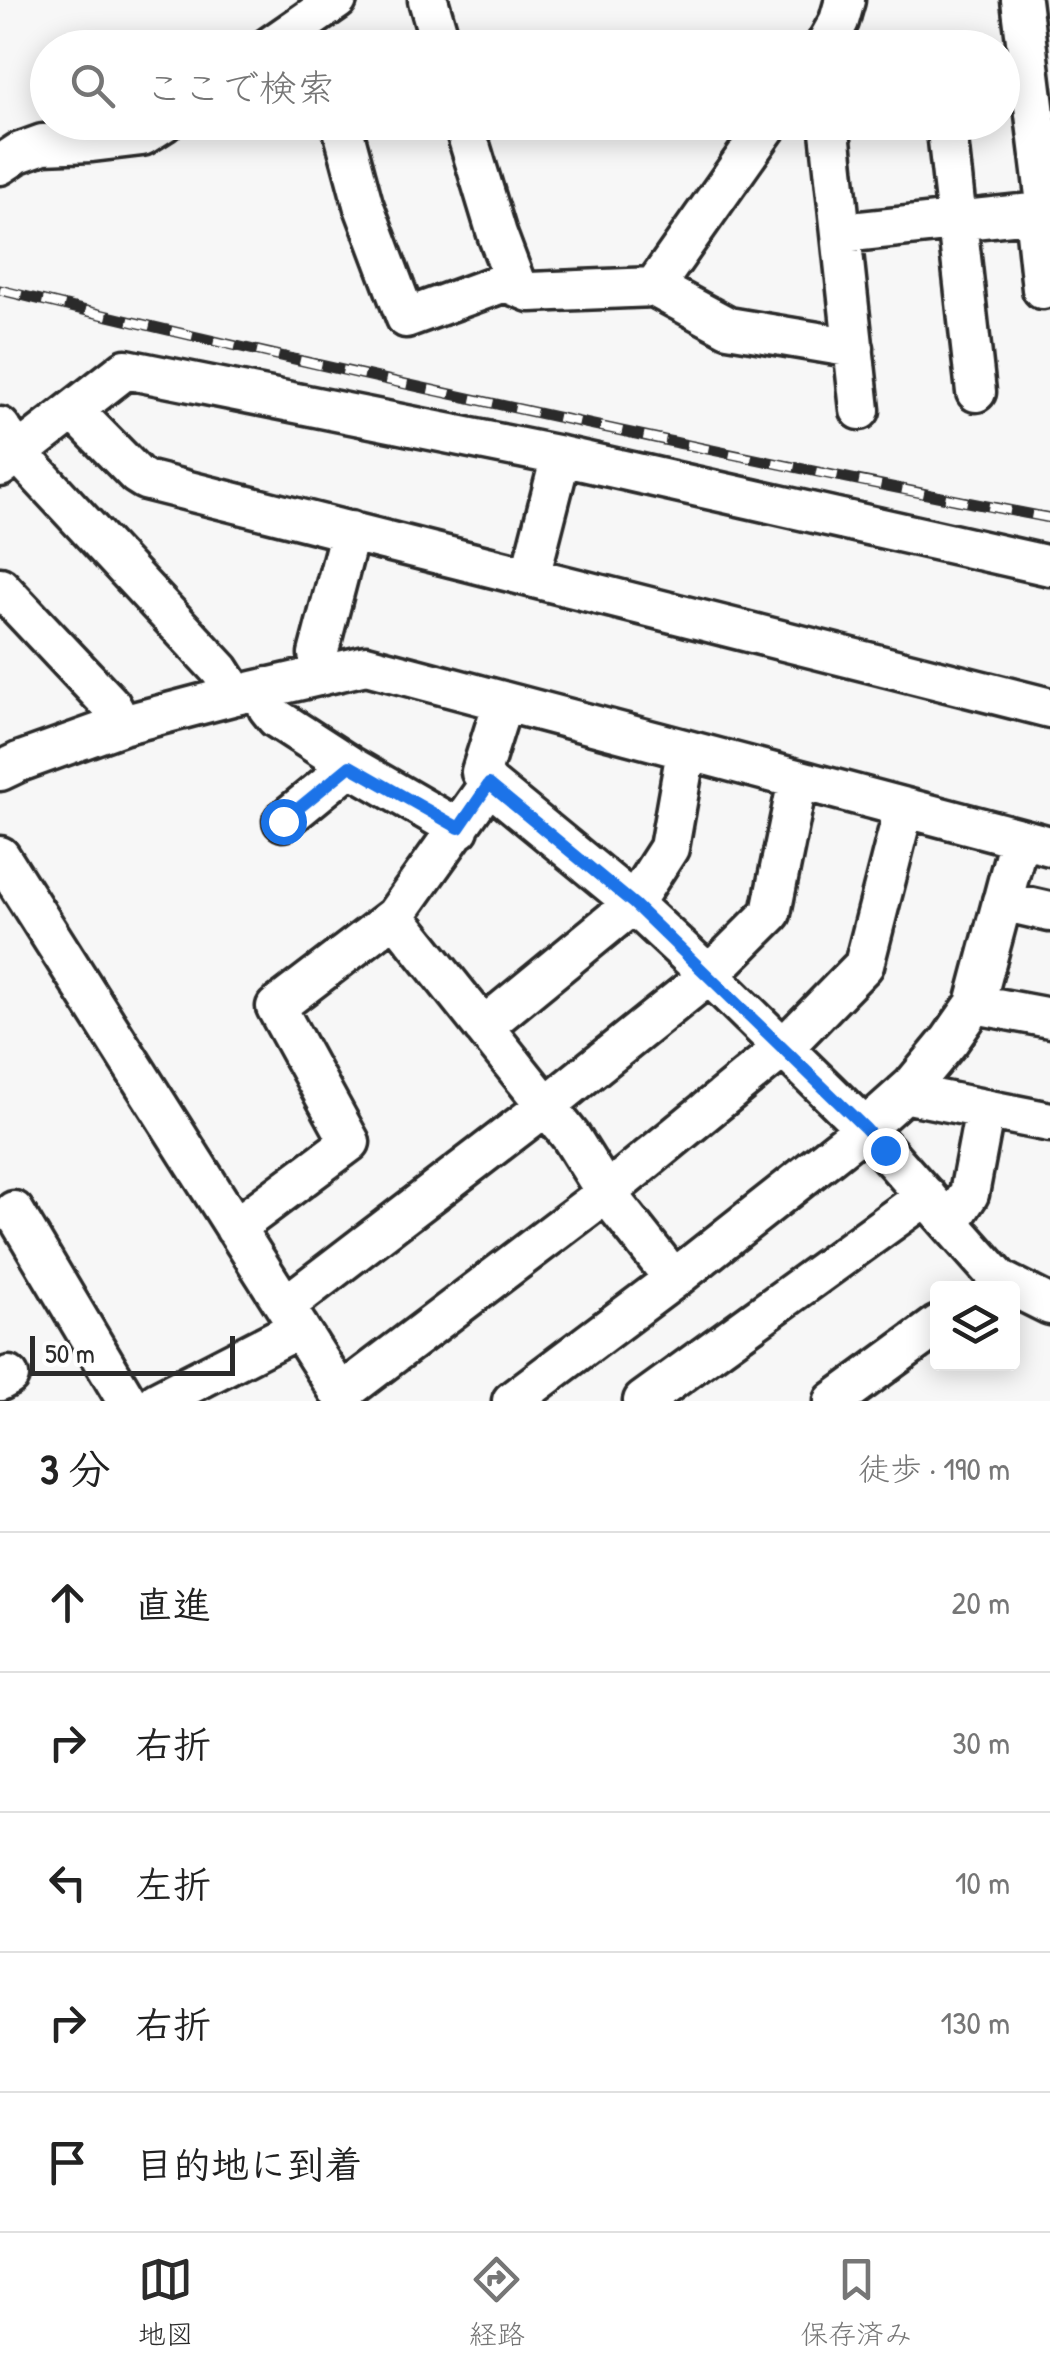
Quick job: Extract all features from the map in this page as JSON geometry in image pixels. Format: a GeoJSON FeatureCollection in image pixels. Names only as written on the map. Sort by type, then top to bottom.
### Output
{"type":"FeatureCollection","features":[{"type":"Feature","properties":{"kind":"street"},"geometry":{"type":"LineString","coordinates":[[428,0],[437,30]]}},
{"type":"Feature","properties":{"kind":"street"},"geometry":{"type":"LineString","coordinates":[[834,30],[845,0]]}},
{"type":"Feature","properties":{"kind":"street"},"geometry":{"type":"LineString","coordinates":[[1021,0],[1044,212],[1042,289]]}},
{"type":"Feature","properties":{"kind":"street"},"geometry":{"type":"LineString","coordinates":[[0,165],[43,144],[109,140]]}},
{"type":"Feature","properties":{"kind":"street"},"geometry":{"type":"LineString","coordinates":[[345,140],[363,204],[406,318],[506,282],[530,292],[654,288],[728,327],[854,348]]}},
{"type":"Feature","properties":{"kind":"street"},"geometry":{"type":"LineString","coordinates":[[468,140],[517,287]]}},
{"type":"Feature","properties":{"kind":"street"},"geometry":{"type":"LineString","coordinates":[[654,288],[757,140]]}},
{"type":"Feature","properties":{"kind":"street"},"geometry":{"type":"LineString","coordinates":[[831,140],[860,410]]}},
{"type":"Feature","properties":{"kind":"street"},"geometry":{"type":"LineString","coordinates":[[948,140],[976,392]]}},
{"type":"Feature","properties":{"kind":"street"},"geometry":{"type":"LineString","coordinates":[[842,233],[1044,212]]}},
{"type":"Feature","properties":{"kind":"street"},"geometry":{"type":"LineString","coordinates":[[459,828],[350,766],[276,718],[252,691],[220,670],[6,449],[74,411],[126,369],[560,456],[1050,566]]}},
{"type":"Feature","properties":{"kind":"street"},"geometry":{"type":"LineString","coordinates":[[74,411],[145,480],[1050,708]]}},
{"type":"Feature","properties":{"kind":"street"},"geometry":{"type":"LineString","coordinates":[[530,577],[560,456]]}},
{"type":"Feature","properties":{"kind":"street"},"geometry":{"type":"LineString","coordinates":[[324,675],[318,654],[350,531]]}},
{"type":"Feature","properties":{"kind":"street"},"geometry":{"type":"LineString","coordinates":[[0,587],[111,705],[122,725]]}},
{"type":"Feature","properties":{"kind":"street"},"geometry":{"type":"LineString","coordinates":[[0,771],[122,725],[366,665],[1034,842],[1002,902],[975,1004],[904,1093],[674,1279],[512,1401]]}},
{"type":"Feature","properties":{"kind":"street"},"geometry":{"type":"LineString","coordinates":[[503,702],[481,772],[489,784],[634,904],[865,1128],[938,1210],[992,1281]]}},
{"type":"Feature","properties":{"kind":"street"},"geometry":{"type":"LineString","coordinates":[[483,1027],[634,904],[670,848],[686,751]]}},
{"type":"Feature","properties":{"kind":"street"},"geometry":{"type":"LineString","coordinates":[[283,821],[350,766]]}},
{"type":"Feature","properties":{"kind":"street"},"geometry":{"type":"LineString","coordinates":[[157,1401],[292,1317],[709,975],[771,913],[798,780]]}},
{"type":"Feature","properties":{"kind":"street"},"geometry":{"type":"LineString","coordinates":[[235,1228],[350,1142],[276,1007],[396,916],[489,784]]}},
{"type":"Feature","properties":{"kind":"street"},"geometry":{"type":"LineString","coordinates":[[0,858],[343,1398],[784,1048],[864,965],[904,808]]}},
{"type":"Feature","properties":{"kind":"street"},"geometry":{"type":"LineString","coordinates":[[1002,902],[1050,912]]}},
{"type":"Feature","properties":{"kind":"street"},"geometry":{"type":"LineString","coordinates":[[396,916],[571,1137],[606,1193],[674,1279]]}},
{"type":"Feature","properties":{"kind":"street"},"geometry":{"type":"LineString","coordinates":[[975,1004],[1050,1018]]}},
{"type":"Feature","properties":{"kind":"street"},"geometry":{"type":"LineString","coordinates":[[904,1093],[1050,1122]]}},
{"type":"Feature","properties":{"kind":"street"},"geometry":{"type":"LineString","coordinates":[[643,1401],[938,1210],[969,1194],[985,1110]]}},
{"type":"Feature","properties":{"kind":"street"},"geometry":{"type":"LineString","coordinates":[[14,1211],[128,1401]]}},
{"type":"Feature","properties":{"kind":"street"},"geometry":{"type":"LineString","coordinates":[[1020,1291],[1048,1298]]}},
{"type":"Feature","properties":{"kind":"street"},"geometry":{"type":"LineString","coordinates":[[834,1401],[930,1331]]}},
{"type":"Feature","properties":{"kind":"railway"},"geometry":{"type":"LineString","coordinates":[[0,290],[498,404],[1050,518]]}},
{"type":"Feature","properties":{"kind":"route"},"geometry":{"type":"LineString","coordinates":[[283,821],[350,766],[459,828],[489,784],[634,904],[885,1150]]}}]}
